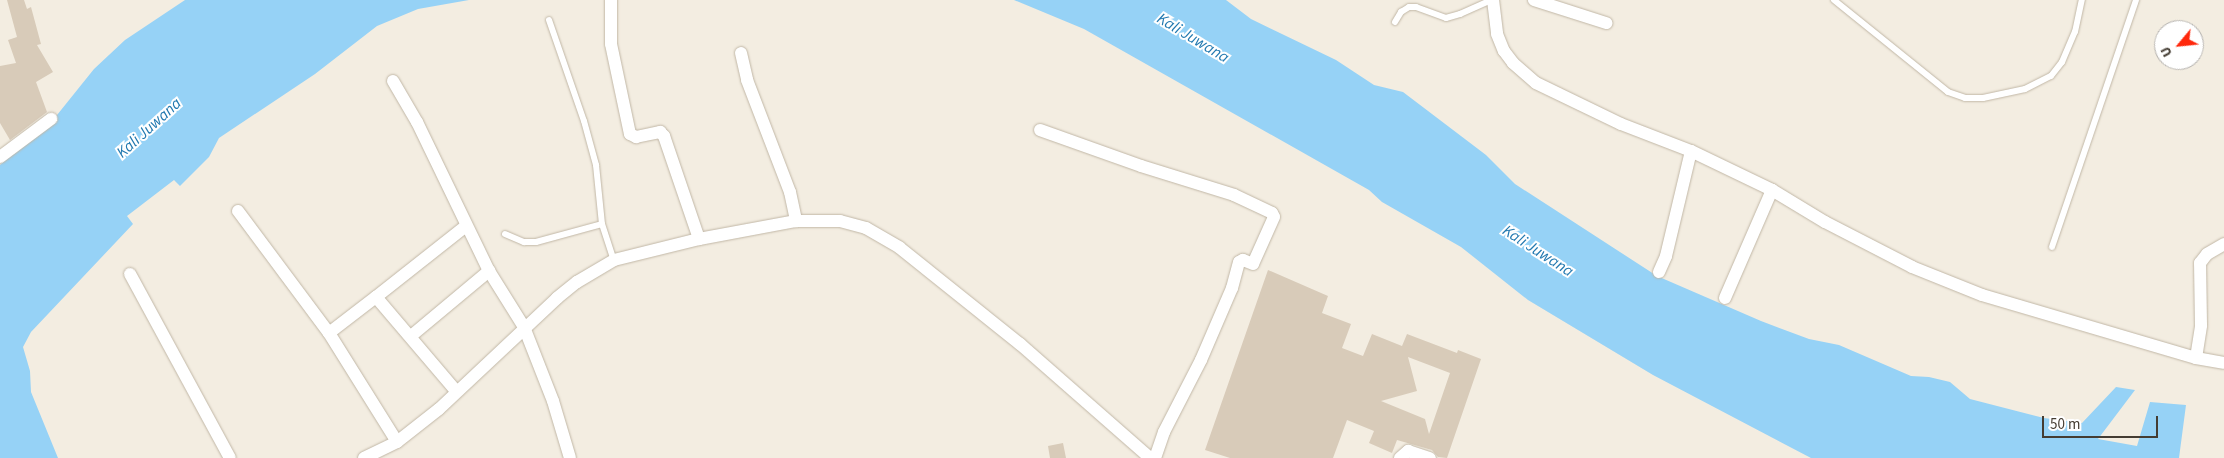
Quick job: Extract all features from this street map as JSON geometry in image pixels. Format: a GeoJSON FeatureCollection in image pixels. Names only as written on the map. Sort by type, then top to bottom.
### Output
{"type":"FeatureCollection","features":[{"type":"Feature","properties":{"kind":"street"},"geometry":{"type":"LineString","coordinates":[[610,0],[611,44],[630,134],[636,138],[660,132],[664,136],[699,240]]}},
{"type":"Feature","properties":{"kind":"street"},"geometry":{"type":"LineString","coordinates":[[1493,0],[1497,34],[1504,51],[1513,64],[1536,83],[1621,124],[1691,151],[1772,190],[1912,267],[1982,295],[2196,358],[2224,363]]}},
{"type":"Feature","properties":{"kind":"street"},"geometry":{"type":"LineString","coordinates":[[1534,0],[1606,23]]}},
{"type":"Feature","properties":{"kind":"street"},"geometry":{"type":"LineString","coordinates":[[741,52],[747,80],[790,192],[796,221]]}},
{"type":"Feature","properties":{"kind":"street"},"geometry":{"type":"LineString","coordinates":[[392,80],[417,122],[489,271],[524,327],[553,401],[570,458]]}},
{"type":"Feature","properties":{"kind":"street"},"geometry":{"type":"LineString","coordinates":[[0,157],[51,119]]}},
{"type":"Feature","properties":{"kind":"street"},"geometry":{"type":"LineString","coordinates":[[1040,130],[1141,166],[1234,195],[1272,213],[1274,217],[1255,261],[1251,265],[1243,260],[1239,262],[1232,288],[1201,360],[1164,432],[1155,458]]}},
{"type":"Feature","properties":{"kind":"street"},"geometry":{"type":"LineString","coordinates":[[1659,272],[1670,242],[1691,151]]}},
{"type":"Feature","properties":{"kind":"street"},"geometry":{"type":"LineString","coordinates":[[1725,298],[1772,190]]}},
{"type":"Feature","properties":{"kind":"street"},"geometry":{"type":"LineString","coordinates":[[238,211],[329,333],[397,442]]}},
{"type":"Feature","properties":{"kind":"street"},"geometry":{"type":"LineString","coordinates":[[372,457],[397,442],[439,409],[524,327],[576,282],[614,260],[699,240],[796,221],[840,221],[866,228],[900,248],[1020,344],[1150,458]]}},
{"type":"Feature","properties":{"kind":"street"},"geometry":{"type":"LineString","coordinates":[[329,333],[466,226]]}},
{"type":"Feature","properties":{"kind":"street"},"geometry":{"type":"LineString","coordinates":[[2196,358],[2201,325],[2200,263],[2207,254],[2224,244]]}},
{"type":"Feature","properties":{"kind":"street"},"geometry":{"type":"LineString","coordinates":[[411,336],[489,271]]}},
{"type":"Feature","properties":{"kind":"street"},"geometry":{"type":"LineString","coordinates":[[130,274],[230,458]]}},
{"type":"Feature","properties":{"kind":"street"},"geometry":{"type":"LineString","coordinates":[[376,297],[456,391]]}},
{"type":"Feature","properties":{"kind":"street"},"geometry":{"type":"LineString","coordinates":[[1400,458],[1408,451],[1430,458]]}},
{"type":"Feature","properties":{"kind":"lane"},"geometry":{"type":"LineString","coordinates":[[1395,22],[1401,12],[1409,7],[1416,7],[1446,18],[1493,0]]}},
{"type":"Feature","properties":{"kind":"lane"},"geometry":{"type":"LineString","coordinates":[[1834,0],[1948,92],[1965,98],[1983,98],[2025,88],[2051,76],[2062,62],[2075,32],[2082,0]]}},
{"type":"Feature","properties":{"kind":"lane"},"geometry":{"type":"LineString","coordinates":[[2052,247],[2136,0]]}},
{"type":"Feature","properties":{"kind":"lane"},"geometry":{"type":"LineString","coordinates":[[549,20],[584,121],[596,165],[602,224],[614,260]]}},
{"type":"Feature","properties":{"kind":"lane"},"geometry":{"type":"LineString","coordinates":[[505,234],[524,242],[536,242],[602,224]]}},
{"type":"Feature","properties":{"kind":"water","name":"Kali Juwana"},"geometry":{"type":"Polygon","coordinates":[[[185,0],[469,0],[418,9],[377,26],[315,74],[219,138],[209,157],[180,186],[174,180],[127,216],[133,224],[31,332],[23,347],[30,371],[31,392],[58,458],[0,458],[0,165],[23,140],[53,120],[94,69],[125,40],[185,0]]]}},
{"type":"Feature","properties":{"kind":"water","name":"Kali Juwana"},"geometry":{"type":"Polygon","coordinates":[[[1014,0],[1226,0],[1251,19],[1336,60],[1374,85],[1403,92],[1486,155],[1515,184],[1657,276],[1761,321],[1809,339],[1839,345],[1911,376],[1929,377],[1950,382],[1970,399],[2044,418],[2082,423],[2116,387],[2135,390],[2098,439],[2137,446],[2150,402],[2186,405],[2179,458],[1811,458],[1653,375],[1528,300],[1461,247],[1382,202],[1369,190],[1084,29],[1014,0]]]}},
{"type":"Feature","properties":{"kind":"building"},"geometry":{"type":"Polygon","coordinates":[[[7,0],[24,0],[27,9],[31,7],[41,44],[37,45],[53,72],[36,82],[47,112],[10,140],[0,123],[0,66],[16,63],[8,40],[17,37],[7,0]]]}},
{"type":"Feature","properties":{"kind":"building"},"geometry":{"type":"Polygon","coordinates":[[[1268,270],[1328,296],[1322,313],[1351,324],[1342,348],[1363,356],[1372,334],[1402,346],[1407,334],[1457,353],[1458,350],[1481,359],[1447,458],[1438,457],[1432,450],[1397,440],[1392,453],[1369,443],[1374,431],[1347,420],[1333,458],[1230,458],[1205,450],[1268,270]],[[1408,357],[1417,391],[1381,401],[1425,419],[1429,434],[1450,373],[1408,357]]]}},
{"type":"Feature","properties":{"kind":"building"},"geometry":{"type":"Polygon","coordinates":[[[1063,443],[1066,458],[1050,458],[1048,446],[1063,443]]]}}]}
